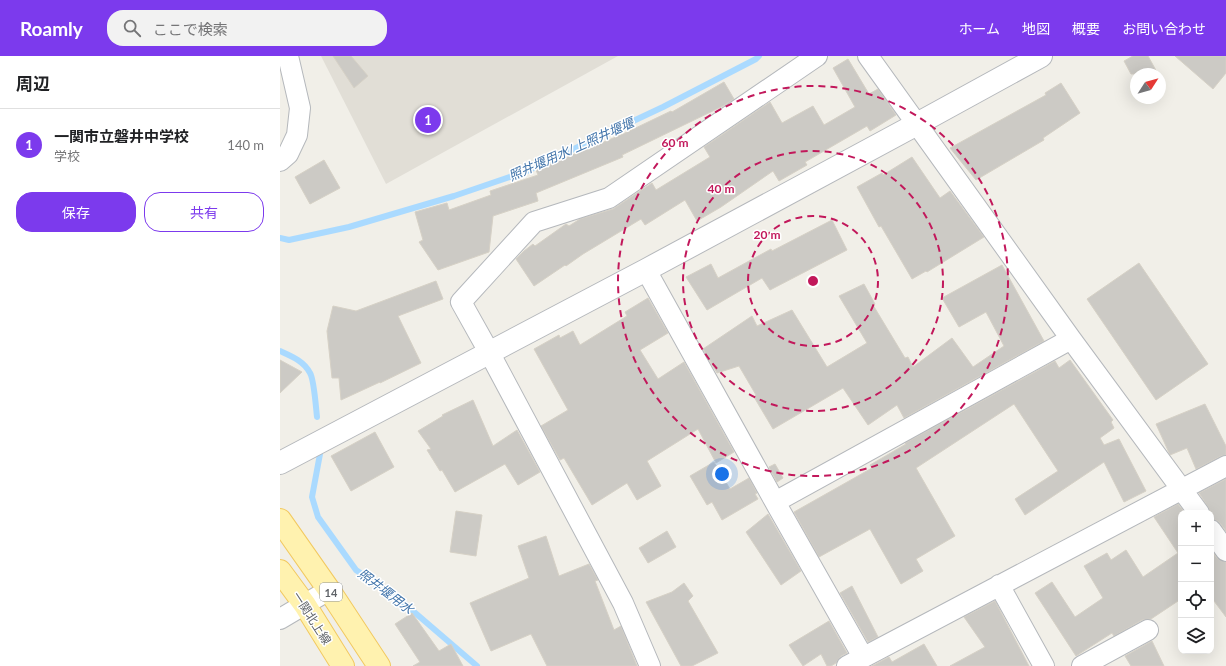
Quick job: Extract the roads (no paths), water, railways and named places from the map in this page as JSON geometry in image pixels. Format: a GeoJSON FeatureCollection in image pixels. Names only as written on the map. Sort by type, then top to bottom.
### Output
{"type":"FeatureCollection","features":[{"type":"Feature","properties":{"kind":"main road","name":"14"},"geometry":{"type":"LineString","coordinates":[[280,520],[329,590],[378,666]]}},
{"type":"Feature","properties":{"kind":"main road","name":"一関北上線"},"geometry":{"type":"LineString","coordinates":[[280,570],[305,605],[343,666]]}},
{"type":"Feature","properties":{"kind":"street"},"geometry":{"type":"LineString","coordinates":[[280,161],[288,154],[298,135],[300,108],[288,56]]}},
{"type":"Feature","properties":{"kind":"street"},"geometry":{"type":"LineString","coordinates":[[650,666],[623,603],[461,302],[534,222],[609,198],[817,56]]}},
{"type":"Feature","properties":{"kind":"street"},"geometry":{"type":"LineString","coordinates":[[868,56],[1071,339],[1197,510]]}},
{"type":"Feature","properties":{"kind":"street"},"geometry":{"type":"LineString","coordinates":[[280,463],[646,270],[1041,56]]}},
{"type":"Feature","properties":{"kind":"street"},"geometry":{"type":"LineString","coordinates":[[646,270],[775,502],[855,662],[1226,466]]}},
{"type":"Feature","properties":{"kind":"street"},"geometry":{"type":"LineString","coordinates":[[775,502],[1071,339]]}},
{"type":"Feature","properties":{"kind":"street"},"geometry":{"type":"LineString","coordinates":[[1214,534],[1226,551]]}},
{"type":"Feature","properties":{"kind":"street"},"geometry":{"type":"LineString","coordinates":[[999,585],[1044,666]]}},
{"type":"Feature","properties":{"kind":"street"},"geometry":{"type":"LineString","coordinates":[[280,619],[329,590]]}},
{"type":"Feature","properties":{"kind":"street"},"geometry":{"type":"LineString","coordinates":[[1082,666],[1148,630]]}},
{"type":"Feature","properties":{"kind":"waterway","name":"照井堰用水/上照井堰堰"},"geometry":{"type":"LineString","coordinates":[[280,238],[289,240],[349,227],[454,196],[527,171],[663,107],[756,59],[759,56]]}},
{"type":"Feature","properties":{"kind":"waterway","name":"照井堰用水"},"geometry":{"type":"LineString","coordinates":[[280,351],[301,362],[310,373],[314,387],[317,417]]}},
{"type":"Feature","properties":{"kind":"waterway","name":"照井堰用水"},"geometry":{"type":"LineString","coordinates":[[320,454],[312,497],[318,517],[356,570],[406,605],[477,666]]}},
{"type":"Feature","properties":{"kind":"place","name":"一関市立磐井中学校"},"geometry":{"type":"Point","coordinates":[428,120]}}]}
